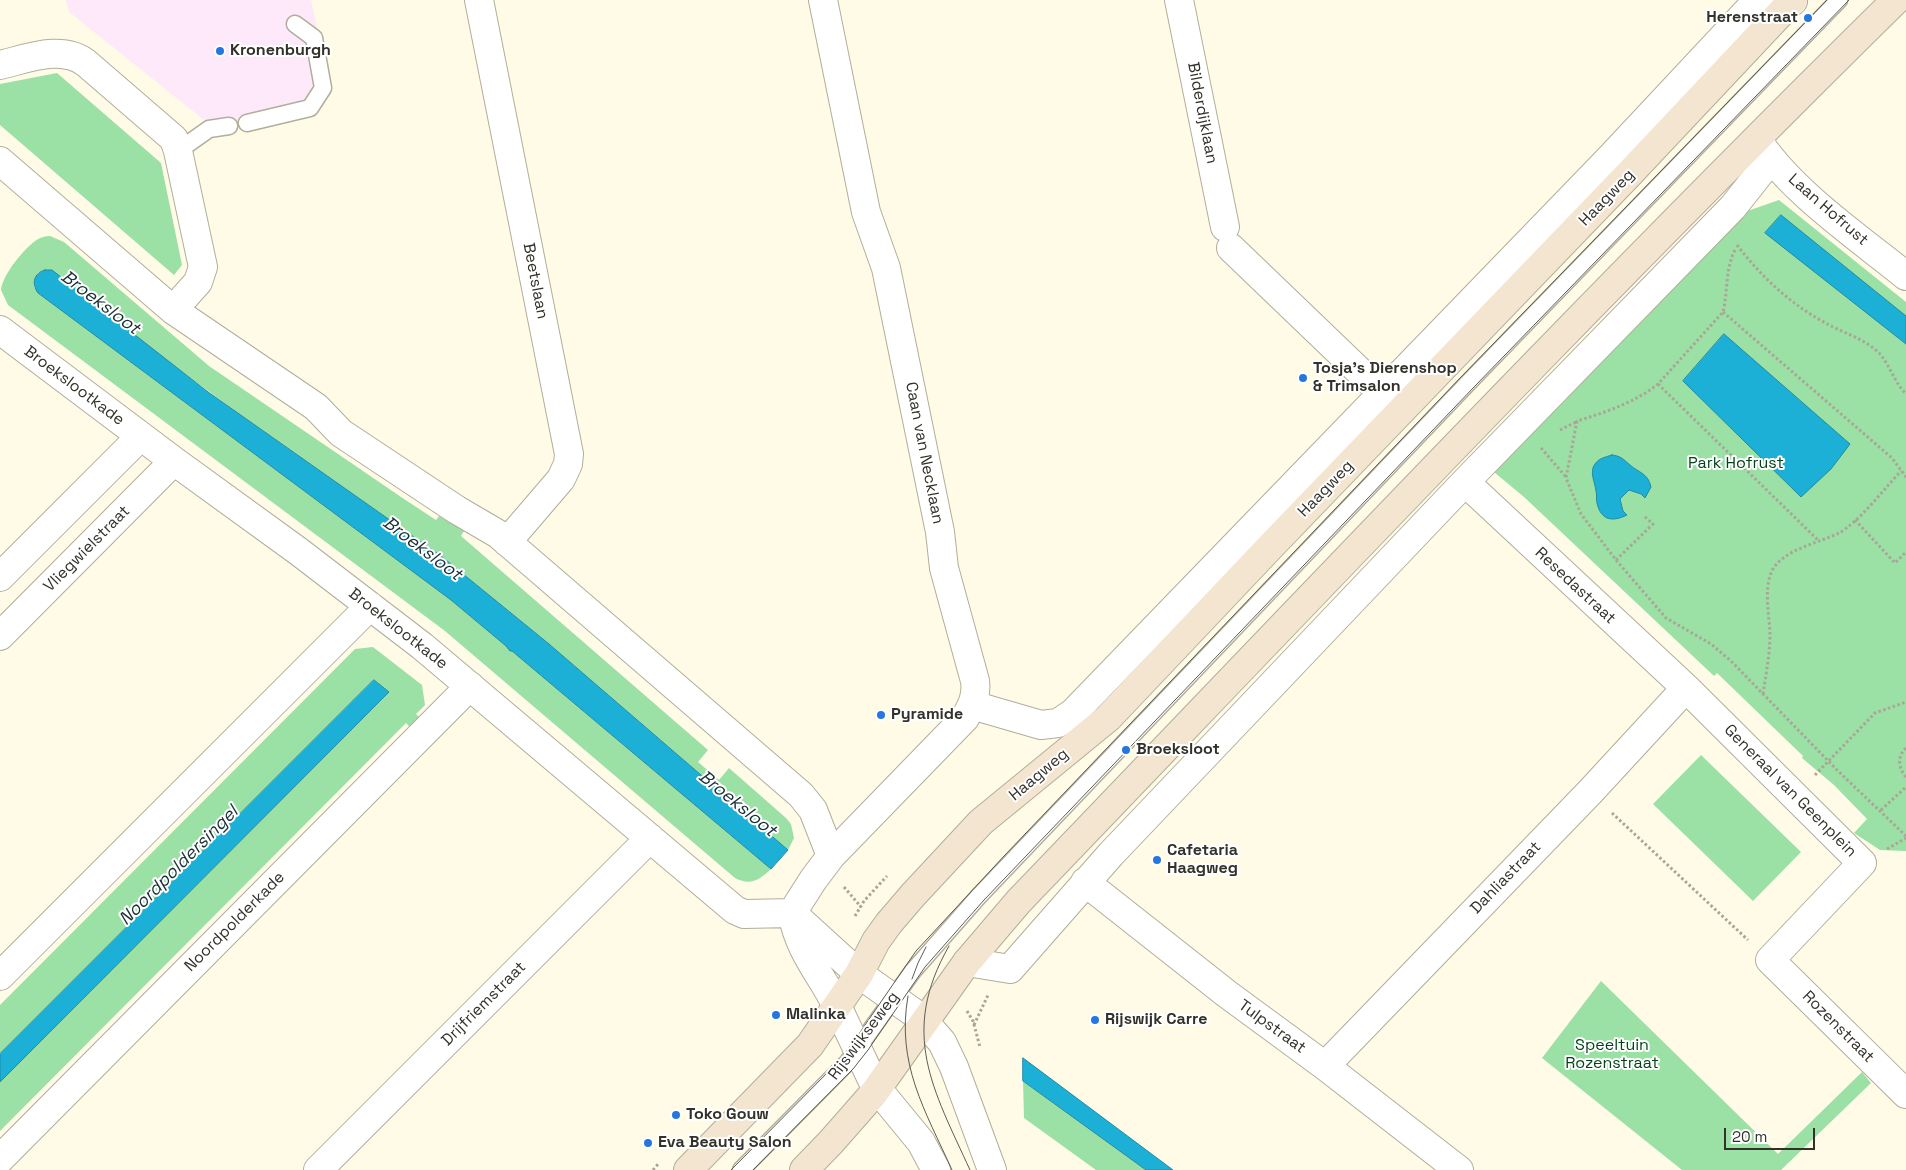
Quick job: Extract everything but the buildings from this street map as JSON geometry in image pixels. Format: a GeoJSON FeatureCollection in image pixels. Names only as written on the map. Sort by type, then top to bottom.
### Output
{"type":"FeatureCollection","features":[{"type":"Feature","properties":{"kind":"main road","name":"Haagweg"},"geometry":{"type":"LineString","coordinates":[[859,974],[871,949],[889,923],[981,822],[1108,718],[1793,0]]}},
{"type":"Feature","properties":{"kind":"main road"},"geometry":{"type":"LineString","coordinates":[[804,1170],[852,1120],[967,962],[1033,887],[1444,458],[1764,148],[1896,0]]}},
{"type":"Feature","properties":{"kind":"main road"},"geometry":{"type":"LineString","coordinates":[[688,1170],[795,1062],[815,1038],[859,974]]}},
{"type":"Feature","properties":{"kind":"street","name":"Beetslaan"},"geometry":{"type":"LineString","coordinates":[[478,0],[569,454],[568,464],[561,479],[507,542]]}},
{"type":"Feature","properties":{"kind":"street","name":"Caan van Necklaan"},"geometry":{"type":"LineString","coordinates":[[823,0],[866,212],[886,268],[940,532],[944,568],[975,681],[975,694],[965,718],[832,856]]}},
{"type":"Feature","properties":{"kind":"street","name":"Bilderdijklaan"},"geometry":{"type":"LineString","coordinates":[[1179,0],[1228,237],[1381,392]]}},
{"type":"Feature","properties":{"kind":"street","name":"Haagweg"},"geometry":{"type":"LineString","coordinates":[[972,705],[1041,725],[1058,723],[1068,717],[1381,392],[1611,157],[1756,2],[1793,0]]}},
{"type":"Feature","properties":{"kind":"street"},"geometry":{"type":"LineString","coordinates":[[0,65],[56,53],[73,55],[86,62],[174,138],[203,267],[198,282],[173,310]]}},
{"type":"Feature","properties":{"kind":"street"},"geometry":{"type":"LineString","coordinates":[[967,962],[1010,969],[1110,854],[1465,482],[1733,207],[1764,148]]}},
{"type":"Feature","properties":{"kind":"street","name":"Laan Hofrust"},"geometry":{"type":"LineString","coordinates":[[1764,148],[1820,206],[1906,276]]}},
{"type":"Feature","properties":{"kind":"street"},"geometry":{"type":"LineString","coordinates":[[0,161],[173,310],[316,407],[341,433],[457,510],[487,527],[507,542],[801,795],[813,810],[832,856],[792,912],[797,935],[803,950],[837,1006],[877,1088],[921,1142],[936,1170]]}},
{"type":"Feature","properties":{"kind":"street","name":"Broekslootkade"},"geometry":{"type":"LineString","coordinates":[[0,330],[370,606],[470,686],[738,912],[748,914],[792,912]]}},
{"type":"Feature","properties":{"kind":"street"},"geometry":{"type":"LineString","coordinates":[[0,577],[141,436]]}},
{"type":"Feature","properties":{"kind":"street","name":"Vliegwielstraat"},"geometry":{"type":"LineString","coordinates":[[0,636],[174,461]]}},
{"type":"Feature","properties":{"kind":"street","name":"Resedastraat"},"geometry":{"type":"LineString","coordinates":[[1465,482],[1686,688]]}},
{"type":"Feature","properties":{"kind":"street"},"geometry":{"type":"LineString","coordinates":[[0,976],[370,606]]}},
{"type":"Feature","properties":{"kind":"street","name":"Noordpolderkade"},"geometry":{"type":"LineString","coordinates":[[0,1159],[470,686]]}},
{"type":"Feature","properties":{"kind":"street","name":"Dahliastraat"},"geometry":{"type":"LineString","coordinates":[[1325,1066],[1590,792],[1686,688]]}},
{"type":"Feature","properties":{"kind":"street","name":"Generaal van Geenplein"},"geometry":{"type":"LineString","coordinates":[[1686,688],[1798,797],[1862,863],[1770,960]]}},
{"type":"Feature","properties":{"kind":"street","name":"Drijfriemstraat"},"geometry":{"type":"LineString","coordinates":[[318,1170],[650,838]]}},
{"type":"Feature","properties":{"kind":"street","name":"Tulpstraat"},"geometry":{"type":"LineString","coordinates":[[1086,882],[1227,994],[1325,1066],[1459,1170]]}},
{"type":"Feature","properties":{"kind":"street"},"geometry":{"type":"LineString","coordinates":[[792,912],[859,974],[924,1020],[942,1042],[951,1060],[992,1170]]}},
{"type":"Feature","properties":{"kind":"street","name":"Rozenstraat"},"geometry":{"type":"LineString","coordinates":[[1770,960],[1906,1094]]}},
{"type":"Feature","properties":{"kind":"lane","name":"Haagweg"},"geometry":{"type":"LineString","coordinates":[[920,962],[978,896],[1128,738],[1744,96],[1839,0]]}},
{"type":"Feature","properties":{"kind":"lane"},"geometry":{"type":"LineString","coordinates":[[247,123],[310,108],[323,88],[314,38],[296,24]]}},
{"type":"Feature","properties":{"kind":"lane"},"geometry":{"type":"LineString","coordinates":[[178,151],[209,130],[229,126]]}},
{"type":"Feature","properties":{"kind":"lane","name":"Rijswijkseweg"},"geometry":{"type":"LineString","coordinates":[[742,1170],[823,1089],[858,1050],[920,962]]}},
{"type":"Feature","properties":{"kind":"path"},"geometry":{"type":"LineString","coordinates":[[1566,478],[1577,422],[1629,403],[1646,394],[1658,384],[1723,312],[1727,298],[1730,260],[1737,245],[1743,238]]}},
{"type":"Feature","properties":{"kind":"path"},"geometry":{"type":"LineString","coordinates":[[1737,245],[1754,267],[1778,291],[1822,322],[1867,345],[1878,353],[1906,394]]}},
{"type":"Feature","properties":{"kind":"path"},"geometry":{"type":"LineString","coordinates":[[1723,312],[1892,458],[1906,477]]}},
{"type":"Feature","properties":{"kind":"path"},"geometry":{"type":"LineString","coordinates":[[1658,384],[1819,541]]}},
{"type":"Feature","properties":{"kind":"path"},"geometry":{"type":"LineString","coordinates":[[1541,448],[1566,478],[1581,514],[1616,560],[1666,618],[1711,644],[1724,655],[1828,761],[1906,836]]}},
{"type":"Feature","properties":{"kind":"path"},"geometry":{"type":"LineString","coordinates":[[1763,694],[1770,634],[1768,588],[1770,574],[1775,565],[1785,557],[1840,532],[1855,520],[1901,471]]}},
{"type":"Feature","properties":{"kind":"path"},"geometry":{"type":"LineString","coordinates":[[1616,560],[1653,524],[1644,516]]}},
{"type":"Feature","properties":{"kind":"path"},"geometry":{"type":"LineString","coordinates":[[1855,520],[1895,563],[1906,552]]}},
{"type":"Feature","properties":{"kind":"path"},"geometry":{"type":"LineString","coordinates":[[1798,797],[1828,761],[1875,713],[1906,702]]}},
{"type":"Feature","properties":{"kind":"path"},"geometry":{"type":"LineString","coordinates":[[1906,748],[1900,757],[1899,765],[1906,777]]}},
{"type":"Feature","properties":{"kind":"path"},"geometry":{"type":"LineString","coordinates":[[1881,810],[1906,787]]}},
{"type":"Feature","properties":{"kind":"path"},"geometry":{"type":"LineString","coordinates":[[1590,792],[1770,960]]}},
{"type":"Feature","properties":{"kind":"shaded area","name":"Kronenburgh"},"geometry":{"type":"Polygon","coordinates":[[[66,0],[311,0],[331,91],[323,92],[311,114],[219,132],[69,12],[66,0]]]}},
{"type":"Feature","properties":{"kind":"green space"},"geometry":{"type":"Polygon","coordinates":[[[57,73],[161,163],[182,265],[174,275],[0,125],[0,84],[57,73]]]}},
{"type":"Feature","properties":{"kind":"green space","name":"Park Hofrust"},"geometry":{"type":"Polygon","coordinates":[[[1779,200],[1906,302],[1906,851],[1880,850],[1854,833],[1867,819],[1834,785],[1802,758],[1803,756],[1717,673],[1714,676],[1524,497],[1494,472],[1739,214],[1779,200]]]}},
{"type":"Feature","properties":{"kind":"green space"},"geometry":{"type":"Polygon","coordinates":[[[50,236],[64,242],[209,366],[436,520],[439,516],[464,531],[461,536],[708,750],[698,762],[719,780],[729,768],[786,818],[791,824],[794,838],[788,850],[549,644],[441,556],[39,272],[35,277],[34,287],[38,293],[451,600],[771,869],[763,876],[750,882],[735,878],[445,631],[8,305],[1,290],[5,277],[21,255],[33,243],[38,239],[50,236]]]}},
{"type":"Feature","properties":{"kind":"green space"},"geometry":{"type":"Polygon","coordinates":[[[373,647],[422,685],[425,705],[416,714],[421,719],[412,729],[406,723],[0,1131],[0,1082],[388,692],[374,680],[0,1054],[0,1005],[355,649],[373,647]]]}},
{"type":"Feature","properties":{"kind":"green space"},"geometry":{"type":"Polygon","coordinates":[[[1701,755],[1801,852],[1753,901],[1653,804],[1701,755]]]}},
{"type":"Feature","properties":{"kind":"green space","name":"Speeltuin Rozenstraat"},"geometry":{"type":"Polygon","coordinates":[[[1601,981],[1778,1154],[1862,1072],[1871,1083],[1781,1170],[1682,1170],[1542,1058],[1601,981]]]}},
{"type":"Feature","properties":{"kind":"green space"},"geometry":{"type":"Polygon","coordinates":[[[1023,1081],[1146,1170],[1096,1170],[1024,1118],[1023,1081]]]}},
{"type":"Feature","properties":{"kind":"water"},"geometry":{"type":"Polygon","coordinates":[[[1781,215],[1906,316],[1906,344],[1765,233],[1781,215]]]}},
{"type":"Feature","properties":{"kind":"water"},"geometry":{"type":"Polygon","coordinates":[[[52,270],[208,392],[441,556],[549,644],[788,850],[771,869],[451,600],[38,293],[34,282],[38,273],[52,270]]]}},
{"type":"Feature","properties":{"kind":"water"},"geometry":{"type":"Polygon","coordinates":[[[1724,334],[1850,444],[1831,469],[1801,497],[1683,381],[1724,334]]]}},
{"type":"Feature","properties":{"kind":"water"},"geometry":{"type":"Polygon","coordinates":[[[1612,455],[1622,458],[1643,474],[1650,482],[1651,487],[1645,498],[1641,494],[1629,490],[1620,499],[1623,511],[1627,515],[1617,519],[1605,517],[1601,513],[1592,474],[1593,467],[1597,462],[1612,455]]]}},
{"type":"Feature","properties":{"kind":"water"},"geometry":{"type":"Polygon","coordinates":[[[374,680],[389,692],[0,1082],[0,1054],[374,680]]]}},
{"type":"Feature","properties":{"kind":"water"},"geometry":{"type":"Polygon","coordinates":[[[1023,1058],[1173,1170],[1146,1170],[1023,1081],[1023,1058]]]}},
{"type":"Feature","properties":{"kind":"tram line"},"geometry":{"type":"LineString","coordinates":[[731,1170],[840,1060],[916,951],[1005,855],[1461,377],[1827,0]]}},
{"type":"Feature","properties":{"kind":"tram line"},"geometry":{"type":"LineString","coordinates":[[753,1170],[853,1069],[925,967],[984,900],[1474,387],[1849,0]]}},
{"type":"Feature","properties":{"kind":"tram line"},"geometry":{"type":"LineString","coordinates":[[949,946],[934,977],[926,1006],[924,1034],[927,1060],[934,1086],[970,1170]]}},
{"type":"Feature","properties":{"kind":"tram line"},"geometry":{"type":"LineString","coordinates":[[912,979],[926,947]]}},
{"type":"Feature","properties":{"kind":"tram line"},"geometry":{"type":"LineString","coordinates":[[908,996],[905,1021],[906,1043],[915,1086],[952,1170]]}},
{"type":"Feature","properties":{"kind":"place","name":"Herenstraat"},"geometry":{"type":"Point","coordinates":[1808,18]}},
{"type":"Feature","properties":{"kind":"place","name":"Kronenburgh"},"geometry":{"type":"Point","coordinates":[220,51]}},
{"type":"Feature","properties":{"kind":"place","name":"Tosja's Dierenshop & Trimsalon"},"geometry":{"type":"Point","coordinates":[1303,378]}},
{"type":"Feature","properties":{"kind":"place","name":"Pyramide"},"geometry":{"type":"Point","coordinates":[881,715]}},
{"type":"Feature","properties":{"kind":"place","name":"Broeksloot"},"geometry":{"type":"Point","coordinates":[1126,750]}},
{"type":"Feature","properties":{"kind":"place","name":"Cafetaria Haagweg"},"geometry":{"type":"Point","coordinates":[1157,860]}},
{"type":"Feature","properties":{"kind":"place","name":"Malinka"},"geometry":{"type":"Point","coordinates":[776,1015]}},
{"type":"Feature","properties":{"kind":"place","name":"Rijswijk Carre"},"geometry":{"type":"Point","coordinates":[1095,1020]}},
{"type":"Feature","properties":{"kind":"place","name":"Toko Gouw"},"geometry":{"type":"Point","coordinates":[676,1115]}},
{"type":"Feature","properties":{"kind":"place","name":"Eva Beauty Salon"},"geometry":{"type":"Point","coordinates":[648,1143]}},
{"type":"Feature","properties":{"kind":"water label","name":"Noordpoldersingel"},"geometry":{"type":"Point","coordinates":[179,866]}}]}
